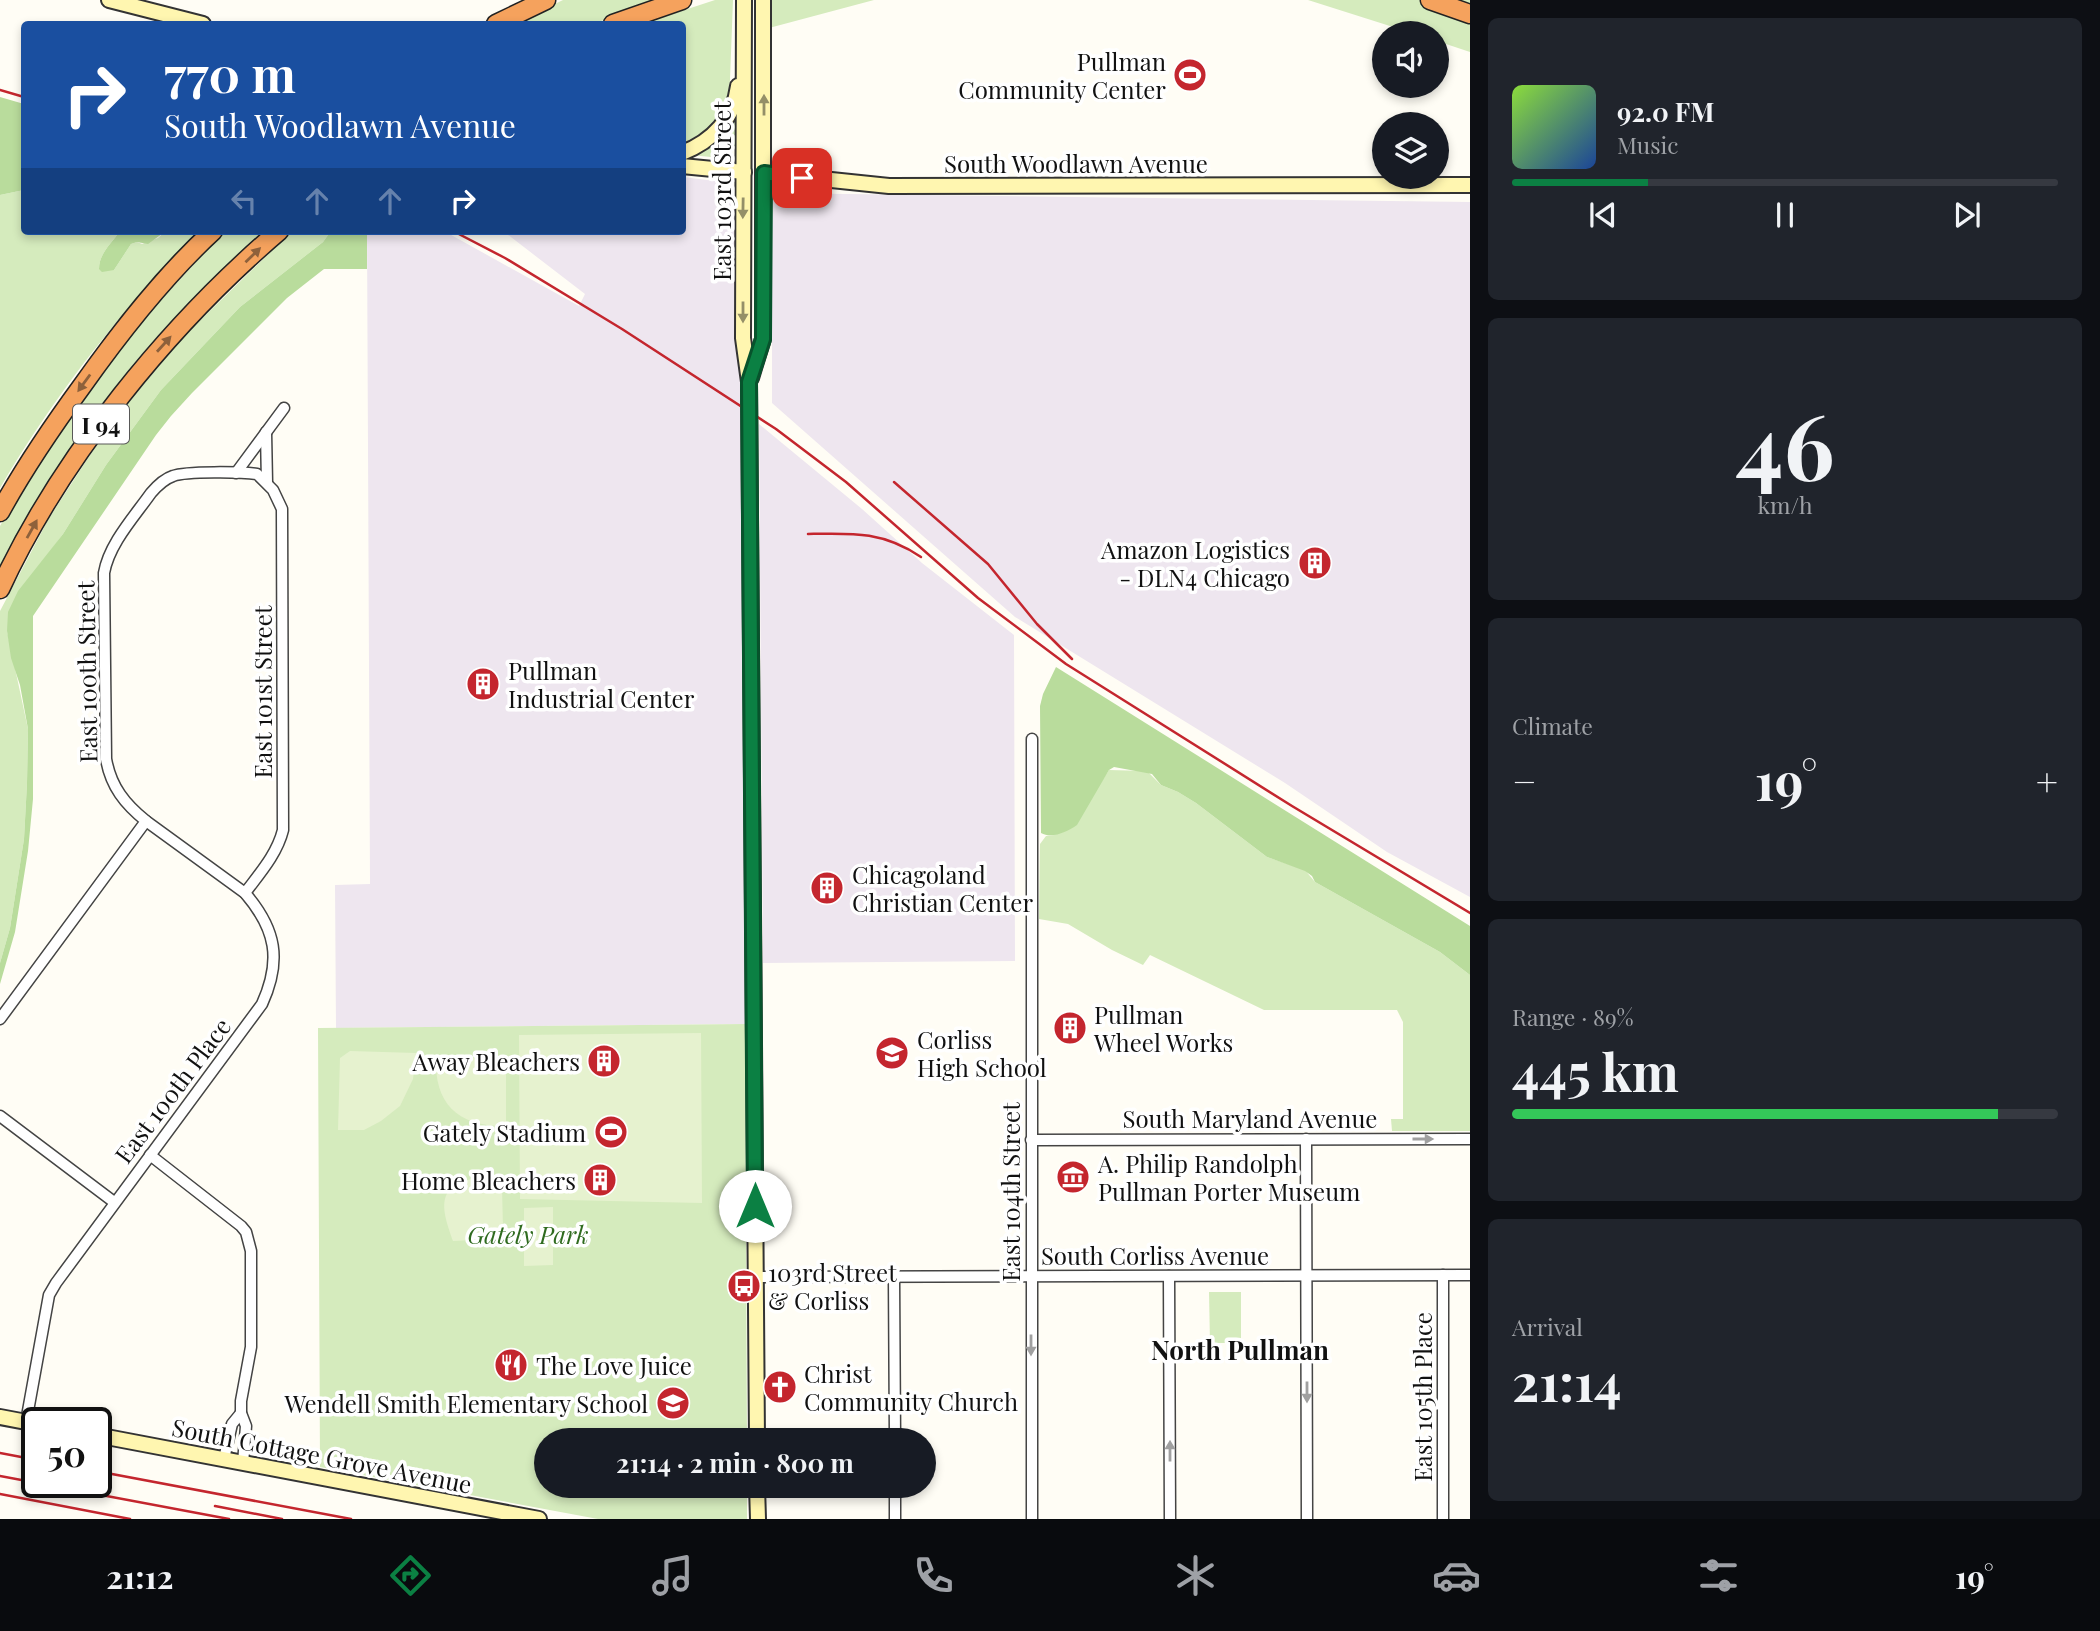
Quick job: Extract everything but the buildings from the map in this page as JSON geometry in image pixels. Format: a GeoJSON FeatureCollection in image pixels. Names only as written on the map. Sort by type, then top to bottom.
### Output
{"type":"FeatureCollection","features":[{"type":"Feature","properties":{"kind":"highway"},"geometry":{"type":"LineString","coordinates":[[502,21],[546,0]]}},
{"type":"Feature","properties":{"kind":"highway"},"geometry":{"type":"LineString","coordinates":[[622,21],[682,0]]}},
{"type":"Feature","properties":{"kind":"highway"},"geometry":{"type":"LineString","coordinates":[[1430,0],[1470,14]]}},
{"type":"Feature","properties":{"kind":"highway","name":"I 94"},"geometry":{"type":"LineString","coordinates":[[0,512],[51,429],[120,332],[208,235]]}},
{"type":"Feature","properties":{"kind":"highway","name":"I 94"},"geometry":{"type":"LineString","coordinates":[[0,589],[47,504],[115,404],[183,323],[275,235]]}},
{"type":"Feature","properties":{"kind":"main road"},"geometry":{"type":"LineString","coordinates":[[109,0],[191,21]]}},
{"type":"Feature","properties":{"kind":"main road","name":"East 103rd Street"},"geometry":{"type":"LineString","coordinates":[[744,0],[743,338],[749,382],[757,1428]]}},
{"type":"Feature","properties":{"kind":"main road","name":"East 103rd Street"},"geometry":{"type":"LineString","coordinates":[[749,382],[763,339],[763,0]]}},
{"type":"Feature","properties":{"kind":"main road"},"geometry":{"type":"LineString","coordinates":[[686,150],[702,144],[716,133],[728,117],[736,101],[744,43]]}},
{"type":"Feature","properties":{"kind":"main road","name":"South Woodlawn Avenue"},"geometry":{"type":"LineString","coordinates":[[686,166],[744,172]]}},
{"type":"Feature","properties":{"kind":"main road","name":"South Woodlawn Avenue"},"geometry":{"type":"LineString","coordinates":[[764,173],[898,186],[1470,185]]}},
{"type":"Feature","properties":{"kind":"main road"},"geometry":{"type":"LineString","coordinates":[[0,1417],[21,1421]]}},
{"type":"Feature","properties":{"kind":"main road","name":"South Cottage Grove Avenue"},"geometry":{"type":"LineString","coordinates":[[112,1438],[539,1519]]}},
{"type":"Feature","properties":{"kind":"main road"},"geometry":{"type":"LineString","coordinates":[[757,1498],[758,1519]]}},
{"type":"Feature","properties":{"kind":"street","name":"South Woodlawn Avenue"},"geometry":{"type":"LineString","coordinates":[[744,172],[764,173]]}},
{"type":"Feature","properties":{"kind":"street"},"geometry":{"type":"LineString","coordinates":[[236,473],[284,408]]}},
{"type":"Feature","properties":{"kind":"street","name":"East 101st Street"},"geometry":{"type":"LineString","coordinates":[[245,893],[274,854],[283,830],[283,519],[278,499],[268,482],[266,432]]}},
{"type":"Feature","properties":{"kind":"street"},"geometry":{"type":"LineString","coordinates":[[236,473],[257,474],[268,482]]}},
{"type":"Feature","properties":{"kind":"street","name":"East 100th Street"},"geometry":{"type":"LineString","coordinates":[[146,821],[121,797],[111,780],[106,759],[106,563],[151,493],[165,480],[174,475],[236,473]]}},
{"type":"Feature","properties":{"kind":"street","name":"East 104th Street"},"geometry":{"type":"LineString","coordinates":[[1031,739],[1032,1519]]}},
{"type":"Feature","properties":{"kind":"street"},"geometry":{"type":"LineString","coordinates":[[0,1019],[146,821]]}},
{"type":"Feature","properties":{"kind":"street","name":"East 100th Place"},"geometry":{"type":"LineString","coordinates":[[33,1407],[49,1295],[114,1202],[262,1004],[274,965],[271,934],[264,918],[245,893],[146,821]]}},
{"type":"Feature","properties":{"kind":"street"},"geometry":{"type":"LineString","coordinates":[[0,1116],[114,1202]]}},
{"type":"Feature","properties":{"kind":"street"},"geometry":{"type":"LineString","coordinates":[[1306,1139],[1307,1519]]}},
{"type":"Feature","properties":{"kind":"street","name":"South Maryland Avenue"},"geometry":{"type":"LineString","coordinates":[[1031,1140],[1470,1139]]}},
{"type":"Feature","properties":{"kind":"street"},"geometry":{"type":"LineString","coordinates":[[150,1155],[230,1216],[241,1226],[250,1242],[252,1331],[241,1413],[246,1426],[243,1463]]}},
{"type":"Feature","properties":{"kind":"street","name":"East 105th Place"},"geometry":{"type":"LineString","coordinates":[[1443,1275],[1443,1519]]}},
{"type":"Feature","properties":{"kind":"street","name":"South Corliss Avenue"},"geometry":{"type":"LineString","coordinates":[[756,1277],[1470,1275]]}},
{"type":"Feature","properties":{"kind":"street"},"geometry":{"type":"LineString","coordinates":[[1169,1276],[1170,1519]]}},
{"type":"Feature","properties":{"kind":"street"},"geometry":{"type":"LineString","coordinates":[[894,1277],[895,1428]]}},
{"type":"Feature","properties":{"kind":"street"},"geometry":{"type":"LineString","coordinates":[[225,1459],[232,1424],[241,1413]]}},
{"type":"Feature","properties":{"kind":"street"},"geometry":{"type":"LineString","coordinates":[[895,1498],[895,1519]]}},
{"type":"Feature","properties":{"kind":"shaded area"},"geometry":{"type":"Polygon","coordinates":[[[686,177],[723,182],[729,186],[737,202],[742,399],[745,1024],[336,1028],[335,885],[370,884],[367,235],[451,235],[579,306],[585,294],[508,235],[686,235],[686,177]]]}},
{"type":"Feature","properties":{"kind":"shaded area"},"geometry":{"type":"Polygon","coordinates":[[[772,193],[1470,202],[1470,897],[1387,852],[1285,783],[1015,617],[772,403],[772,193]]]}},
{"type":"Feature","properties":{"kind":"shaded area"},"geometry":{"type":"Polygon","coordinates":[[[759,424],[862,509],[922,563],[1014,635],[1015,961],[763,963],[759,424]]]}},
{"type":"Feature","properties":{"kind":"green space"},"geometry":{"type":"Polygon","coordinates":[[[563,0],[657,0],[601,21],[520,21],[563,0]]]}},
{"type":"Feature","properties":{"kind":"green space"},"geometry":{"type":"Polygon","coordinates":[[[715,0],[733,0],[729,106],[720,123],[686,146],[686,21],[651,21],[715,0]]]}},
{"type":"Feature","properties":{"kind":"green space"},"geometry":{"type":"Polygon","coordinates":[[[769,0],[874,0],[769,28],[769,0]]]}},
{"type":"Feature","properties":{"kind":"green space"},"geometry":{"type":"Polygon","coordinates":[[[1308,0],[1470,0],[1470,52],[1449,45],[1449,21],[1374,21],[1308,0]]]}},
{"type":"Feature","properties":{"kind":"green space"},"geometry":{"type":"Polygon","coordinates":[[[0,97],[21,103],[21,191],[0,195],[0,97]]]}},
{"type":"Feature","properties":{"kind":"green space"},"geometry":{"type":"Polygon","coordinates":[[[735,118],[735,146],[731,159],[691,155],[735,118]]]}},
{"type":"Feature","properties":{"kind":"green space"},"geometry":{"type":"Polygon","coordinates":[[[21,191],[21,235],[117,235],[104,253],[99,269],[114,270],[131,244],[142,244],[161,235],[195,235],[144,290],[92,353],[44,419],[0,488],[0,195],[21,191]]]}},
{"type":"Feature","properties":{"kind":"green space"},"geometry":{"type":"Polygon","coordinates":[[[117,235],[160,235],[148,244],[131,244],[114,270],[102,272],[99,269],[100,263],[106,248],[117,235]]]}},
{"type":"Feature","properties":{"kind":"green space"},"geometry":{"type":"Polygon","coordinates":[[[221,235],[262,235],[168,325],[111,393],[51,478],[0,569],[0,526],[16,498],[78,402],[145,317],[221,235]]]}},
{"type":"Feature","properties":{"kind":"green space"},"geometry":{"type":"Polygon","coordinates":[[[288,235],[328,235],[323,242],[240,307],[161,390],[106,465],[46,557],[7,631],[28,729],[27,783],[24,839],[10,928],[0,963],[0,611],[49,518],[90,455],[124,408],[183,337],[288,235]]]}},
{"type":"Feature","properties":{"kind":"green space"},"geometry":{"type":"Polygon","coordinates":[[[328,235],[367,235],[367,269],[324,269],[287,298],[192,393],[156,435],[33,616],[33,799],[15,932],[0,984],[0,963],[10,928],[24,839],[27,783],[28,729],[20,685],[11,658],[7,631],[8,612],[18,591],[63,534],[106,465],[161,390],[240,307],[323,242],[328,235]]]}},
{"type":"Feature","properties":{"kind":"green space"},"geometry":{"type":"Polygon","coordinates":[[[1056,667],[1470,926],[1470,975],[1440,952],[1315,882],[1305,871],[1267,857],[1196,803],[1161,785],[1152,774],[1114,767],[1109,770],[1077,825],[1055,835],[1041,833],[1040,706],[1056,667]]]}},
{"type":"Feature","properties":{"kind":"green space"},"geometry":{"type":"Polygon","coordinates":[[[1109,770],[1147,771],[1161,785],[1196,803],[1267,857],[1305,870],[1315,882],[1440,952],[1470,975],[1470,1131],[1392,1131],[1391,1119],[1403,1119],[1403,1022],[1397,1010],[1264,1010],[1150,955],[1143,965],[1068,924],[1039,919],[1040,844],[1046,836],[1054,835],[1100,784],[1109,770]]]}},
{"type":"Feature","properties":{"kind":"green space","name":"Gately Park"},"geometry":{"type":"Polygon","coordinates":[[[745,1024],[747,1428],[534,1428],[534,1498],[747,1498],[747,1519],[598,1519],[320,1467],[318,1028],[745,1024]]]}},
{"type":"Feature","properties":{"kind":"green space","name":"Gately Stadium"},"geometry":{"type":"Polygon","coordinates":[[[701,1033],[702,1203],[520,1199],[519,1035],[701,1033]]]}},
{"type":"Feature","properties":{"kind":"green space"},"geometry":{"type":"Polygon","coordinates":[[[350,1051],[416,1053],[413,1079],[400,1106],[364,1130],[338,1130],[340,1058],[350,1051]]]}},
{"type":"Feature","properties":{"kind":"green space"},"geometry":{"type":"Polygon","coordinates":[[[436,1057],[501,1059],[506,1064],[506,1126],[475,1122],[452,1110],[439,1088],[436,1057]]]}},
{"type":"Feature","properties":{"kind":"green space"},"geometry":{"type":"Polygon","coordinates":[[[472,1179],[502,1187],[503,1229],[494,1239],[453,1241],[444,1202],[452,1188],[472,1179]]]}},
{"type":"Feature","properties":{"kind":"green space"},"geometry":{"type":"Polygon","coordinates":[[[553,1207],[553,1265],[524,1266],[524,1208],[553,1207]]]}},
{"type":"Feature","properties":{"kind":"green space"},"geometry":{"type":"Polygon","coordinates":[[[1209,1292],[1241,1292],[1241,1343],[1210,1343],[1209,1292]]]}},
{"type":"Feature","properties":{"kind":"railway"},"geometry":{"type":"LineString","coordinates":[[0,90],[21,96]]}},
{"type":"Feature","properties":{"kind":"railway"},"geometry":{"type":"LineString","coordinates":[[461,235],[505,258],[622,329],[776,429],[846,482],[978,598],[1066,664],[1292,806],[1470,913]]}},
{"type":"Feature","properties":{"kind":"railway"},"geometry":{"type":"LineString","coordinates":[[894,482],[988,564],[1037,624],[1072,659]]}},
{"type":"Feature","properties":{"kind":"railway"},"geometry":{"type":"LineString","coordinates":[[808,534],[867,535],[894,542],[921,557]]}},
{"type":"Feature","properties":{"kind":"railway"},"geometry":{"type":"LineString","coordinates":[[0,1453],[21,1457]]}},
{"type":"Feature","properties":{"kind":"railway"},"geometry":{"type":"LineString","coordinates":[[112,1474],[351,1519]]}},
{"type":"Feature","properties":{"kind":"railway"},"geometry":{"type":"LineString","coordinates":[[0,1476],[229,1519]]}},
{"type":"Feature","properties":{"kind":"railway"},"geometry":{"type":"LineString","coordinates":[[0,1494],[130,1519]]}},
{"type":"Feature","properties":{"kind":"railway"},"geometry":{"type":"LineString","coordinates":[[215,1506],[282,1519]]}},
{"type":"Feature","properties":{"kind":"place","name":"Pullman Community Center"},"geometry":{"type":"Point","coordinates":[1190,75]}},
{"type":"Feature","properties":{"kind":"place","name":"Amazon Logistics - DLN4 Chicago"},"geometry":{"type":"Point","coordinates":[1315,563]}},
{"type":"Feature","properties":{"kind":"place","name":"Pullman Industrial Center"},"geometry":{"type":"Point","coordinates":[483,684]}},
{"type":"Feature","properties":{"kind":"place","name":"Chicagoland Christian Center"},"geometry":{"type":"Point","coordinates":[827,888]}},
{"type":"Feature","properties":{"kind":"place","name":"Pullman Wheel Works"},"geometry":{"type":"Point","coordinates":[1070,1028]}},
{"type":"Feature","properties":{"kind":"place","name":"Corliss High School"},"geometry":{"type":"Point","coordinates":[892,1053]}},
{"type":"Feature","properties":{"kind":"place","name":"Away Bleachers"},"geometry":{"type":"Point","coordinates":[604,1061]}},
{"type":"Feature","properties":{"kind":"place","name":"Gately Stadium"},"geometry":{"type":"Point","coordinates":[611,1132]}},
{"type":"Feature","properties":{"kind":"place","name":"A. Philip Randolph Pullman Porter Museum"},"geometry":{"type":"Point","coordinates":[1073,1177]}},
{"type":"Feature","properties":{"kind":"place","name":"Home Bleachers"},"geometry":{"type":"Point","coordinates":[600,1180]}},
{"type":"Feature","properties":{"kind":"place","name":"103rd Street & Corliss"},"geometry":{"type":"Point","coordinates":[744,1286]}},
{"type":"Feature","properties":{"kind":"place","name":"The Love Juice"},"geometry":{"type":"Point","coordinates":[511,1365]}},
{"type":"Feature","properties":{"kind":"place","name":"Christ Community Church"},"geometry":{"type":"Point","coordinates":[780,1387]}},
{"type":"Feature","properties":{"kind":"place","name":"Wendell Smith Elementary School"},"geometry":{"type":"Point","coordinates":[673,1403]}},
{"type":"Feature","properties":{"kind":"district","name":"North Pullman"},"geometry":{"type":"Point","coordinates":[1240,1349]}},
{"type":"Feature","properties":{"kind":"route"},"geometry":{"type":"LineString","coordinates":[[755,1206],[749,382],[763,339],[764,173],[802,178]]}}]}
